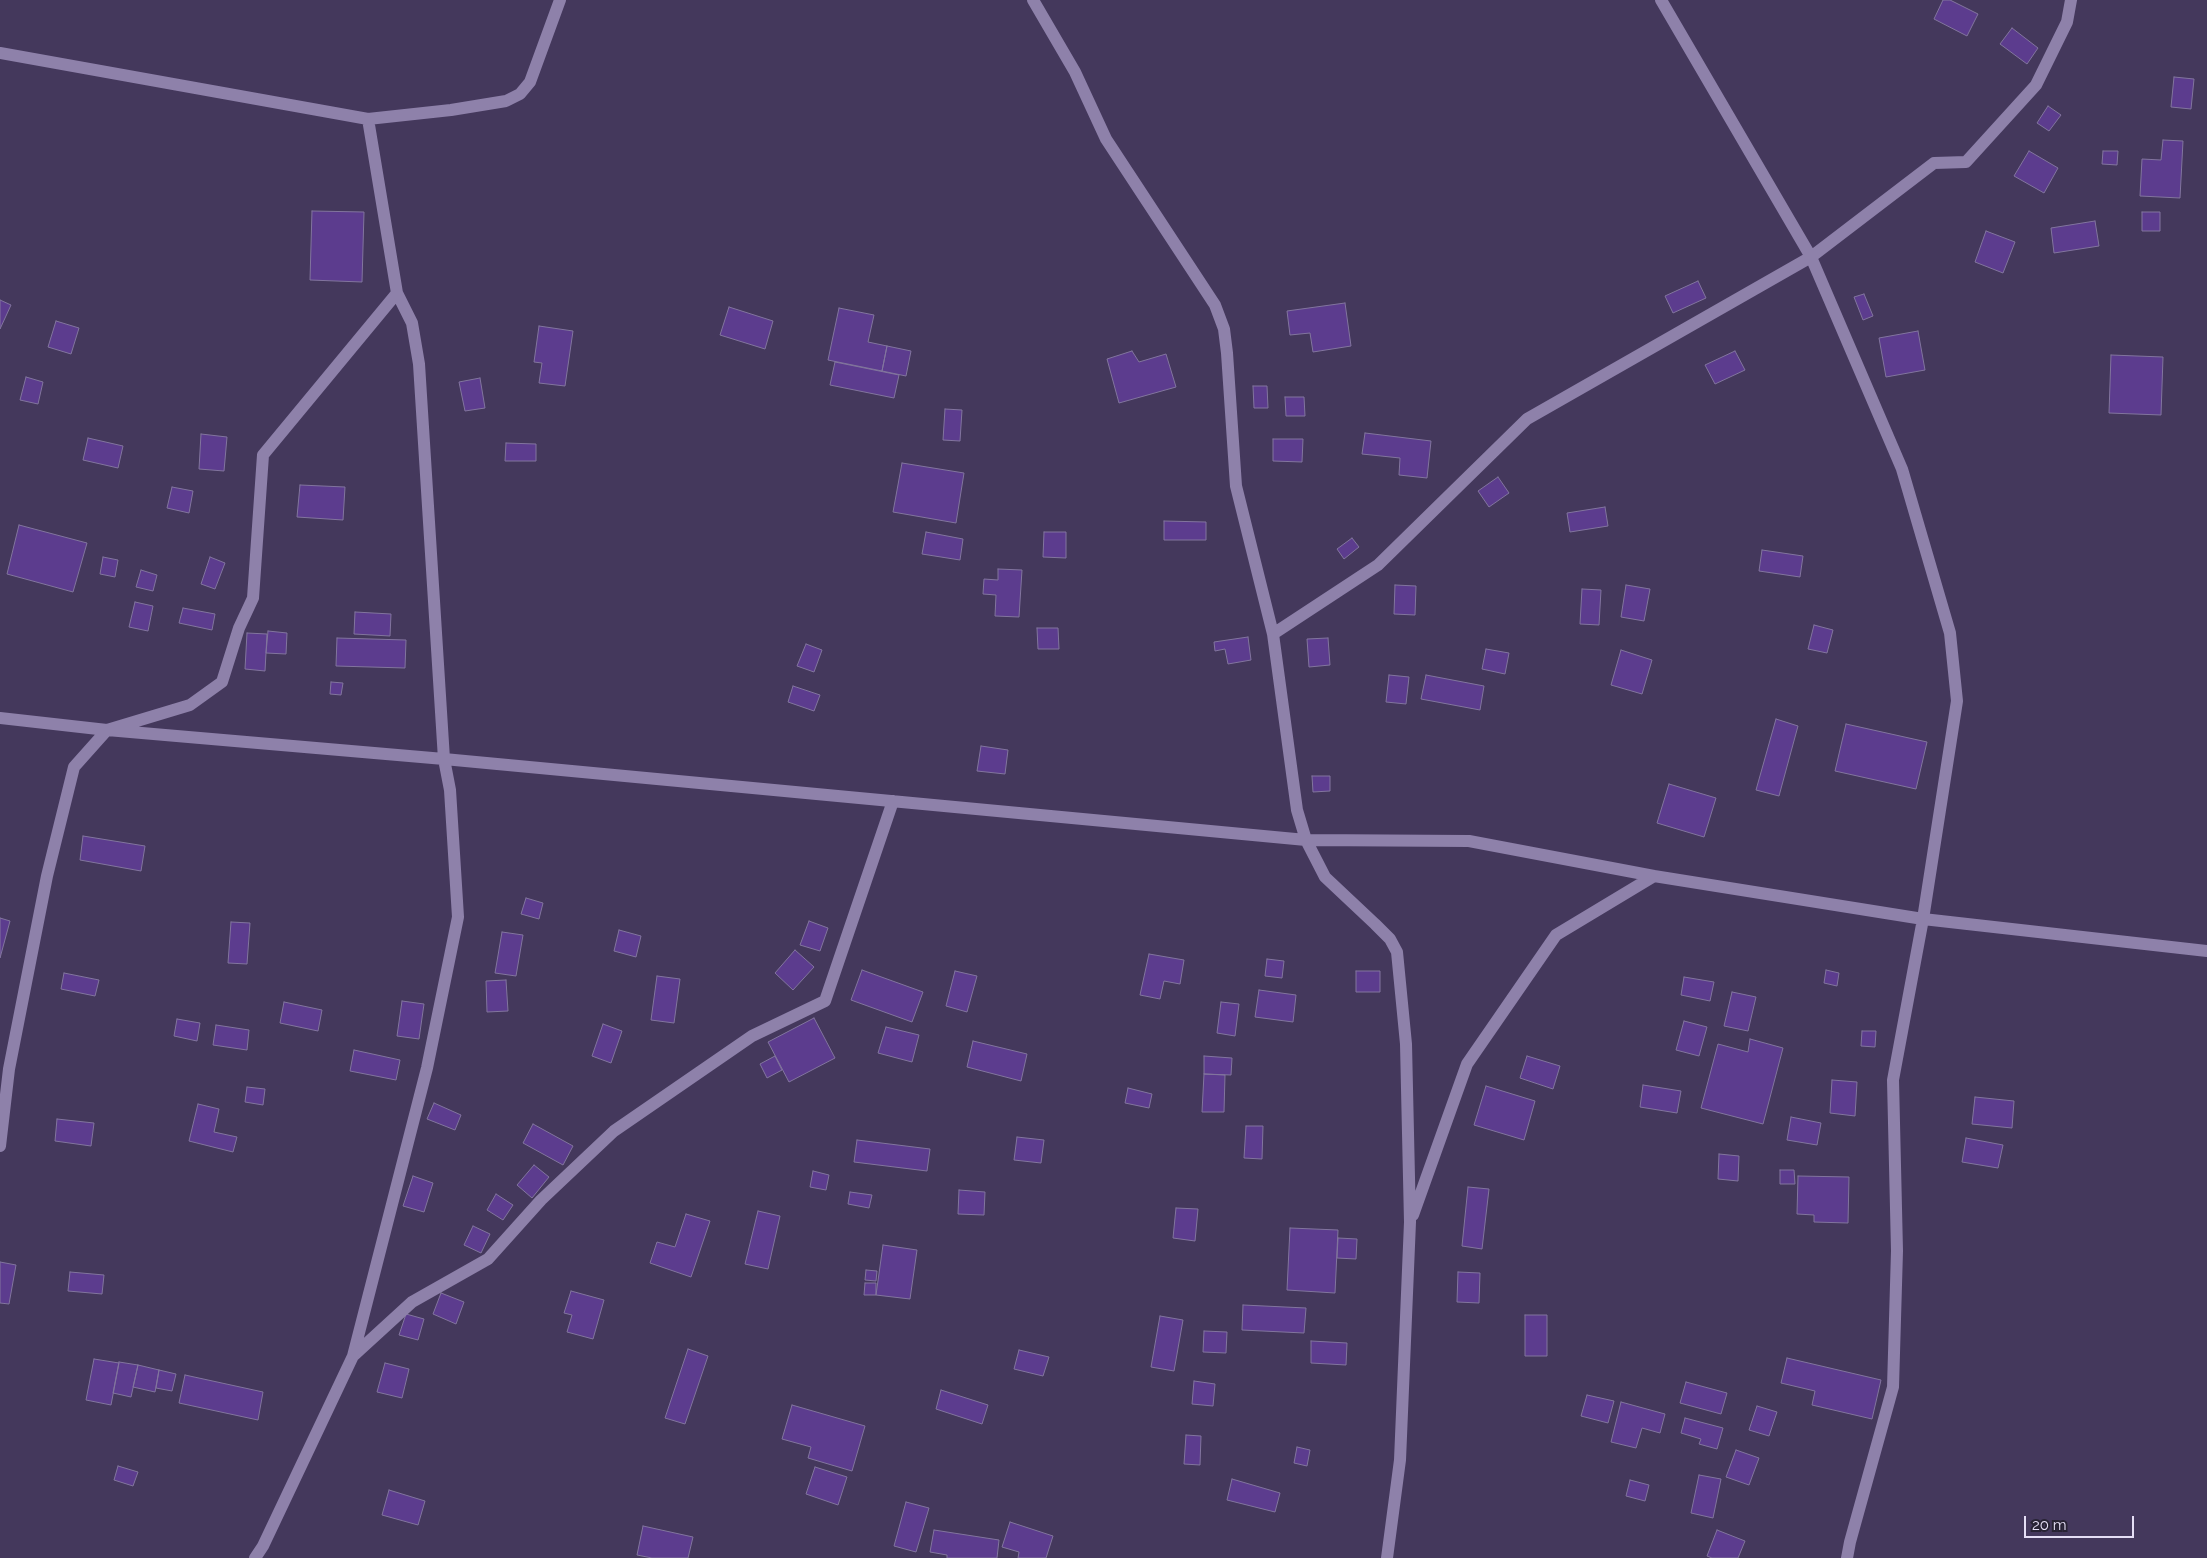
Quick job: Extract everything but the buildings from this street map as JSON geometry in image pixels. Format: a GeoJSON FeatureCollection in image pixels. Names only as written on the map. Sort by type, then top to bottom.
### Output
{"type":"FeatureCollection","features":[{"type":"Feature","properties":{"kind":"street"},"geometry":{"type":"LineString","coordinates":[[0,52],[368,119],[451,110],[506,101],[520,94],[530,82],[560,0]]}},
{"type":"Feature","properties":{"kind":"street"},"geometry":{"type":"LineString","coordinates":[[1033,0],[1075,72],[1106,139],[1218,313],[1224,329],[1227,353],[1236,486],[1273,634],[1297,810],[1306,840],[1325,877],[1390,939],[1398,952],[1406,1044],[1410,1222],[1400,1460],[1387,1558]]}},
{"type":"Feature","properties":{"kind":"street"},"geometry":{"type":"LineString","coordinates":[[1661,0],[1811,257],[1902,469],[1950,633],[1956,700],[1923,920],[1893,1080],[1897,1251],[1893,1387],[1847,1558]]}},
{"type":"Feature","properties":{"kind":"street"},"geometry":{"type":"LineString","coordinates":[[1273,634],[1378,565],[1527,419],[1811,257],[1934,163],[1966,162],[2036,85],[2067,22],[2071,0]]}},
{"type":"Feature","properties":{"kind":"street"},"geometry":{"type":"LineString","coordinates":[[255,1558],[263,1546],[353,1356],[427,1068],[458,917],[450,790],[444,759],[419,364],[412,323],[397,293],[368,119]]}},
{"type":"Feature","properties":{"kind":"street"},"geometry":{"type":"LineString","coordinates":[[0,1146],[9,1069],[47,876],[74,767],[107,730],[190,705],[222,682],[240,628],[253,598],[264,455],[397,293]]}},
{"type":"Feature","properties":{"kind":"street"},"geometry":{"type":"LineString","coordinates":[[0,718],[107,730],[444,759],[1306,840],[1470,841],[1654,876],[1923,920],[2207,951]]}},
{"type":"Feature","properties":{"kind":"street"},"geometry":{"type":"LineString","coordinates":[[353,1356],[412,1302],[488,1259],[541,1200],[614,1131],[752,1036],[825,1001],[893,801]]}},
{"type":"Feature","properties":{"kind":"street"},"geometry":{"type":"LineString","coordinates":[[1410,1222],[1466,1064],[1556,935],[1654,876]]}}]}
